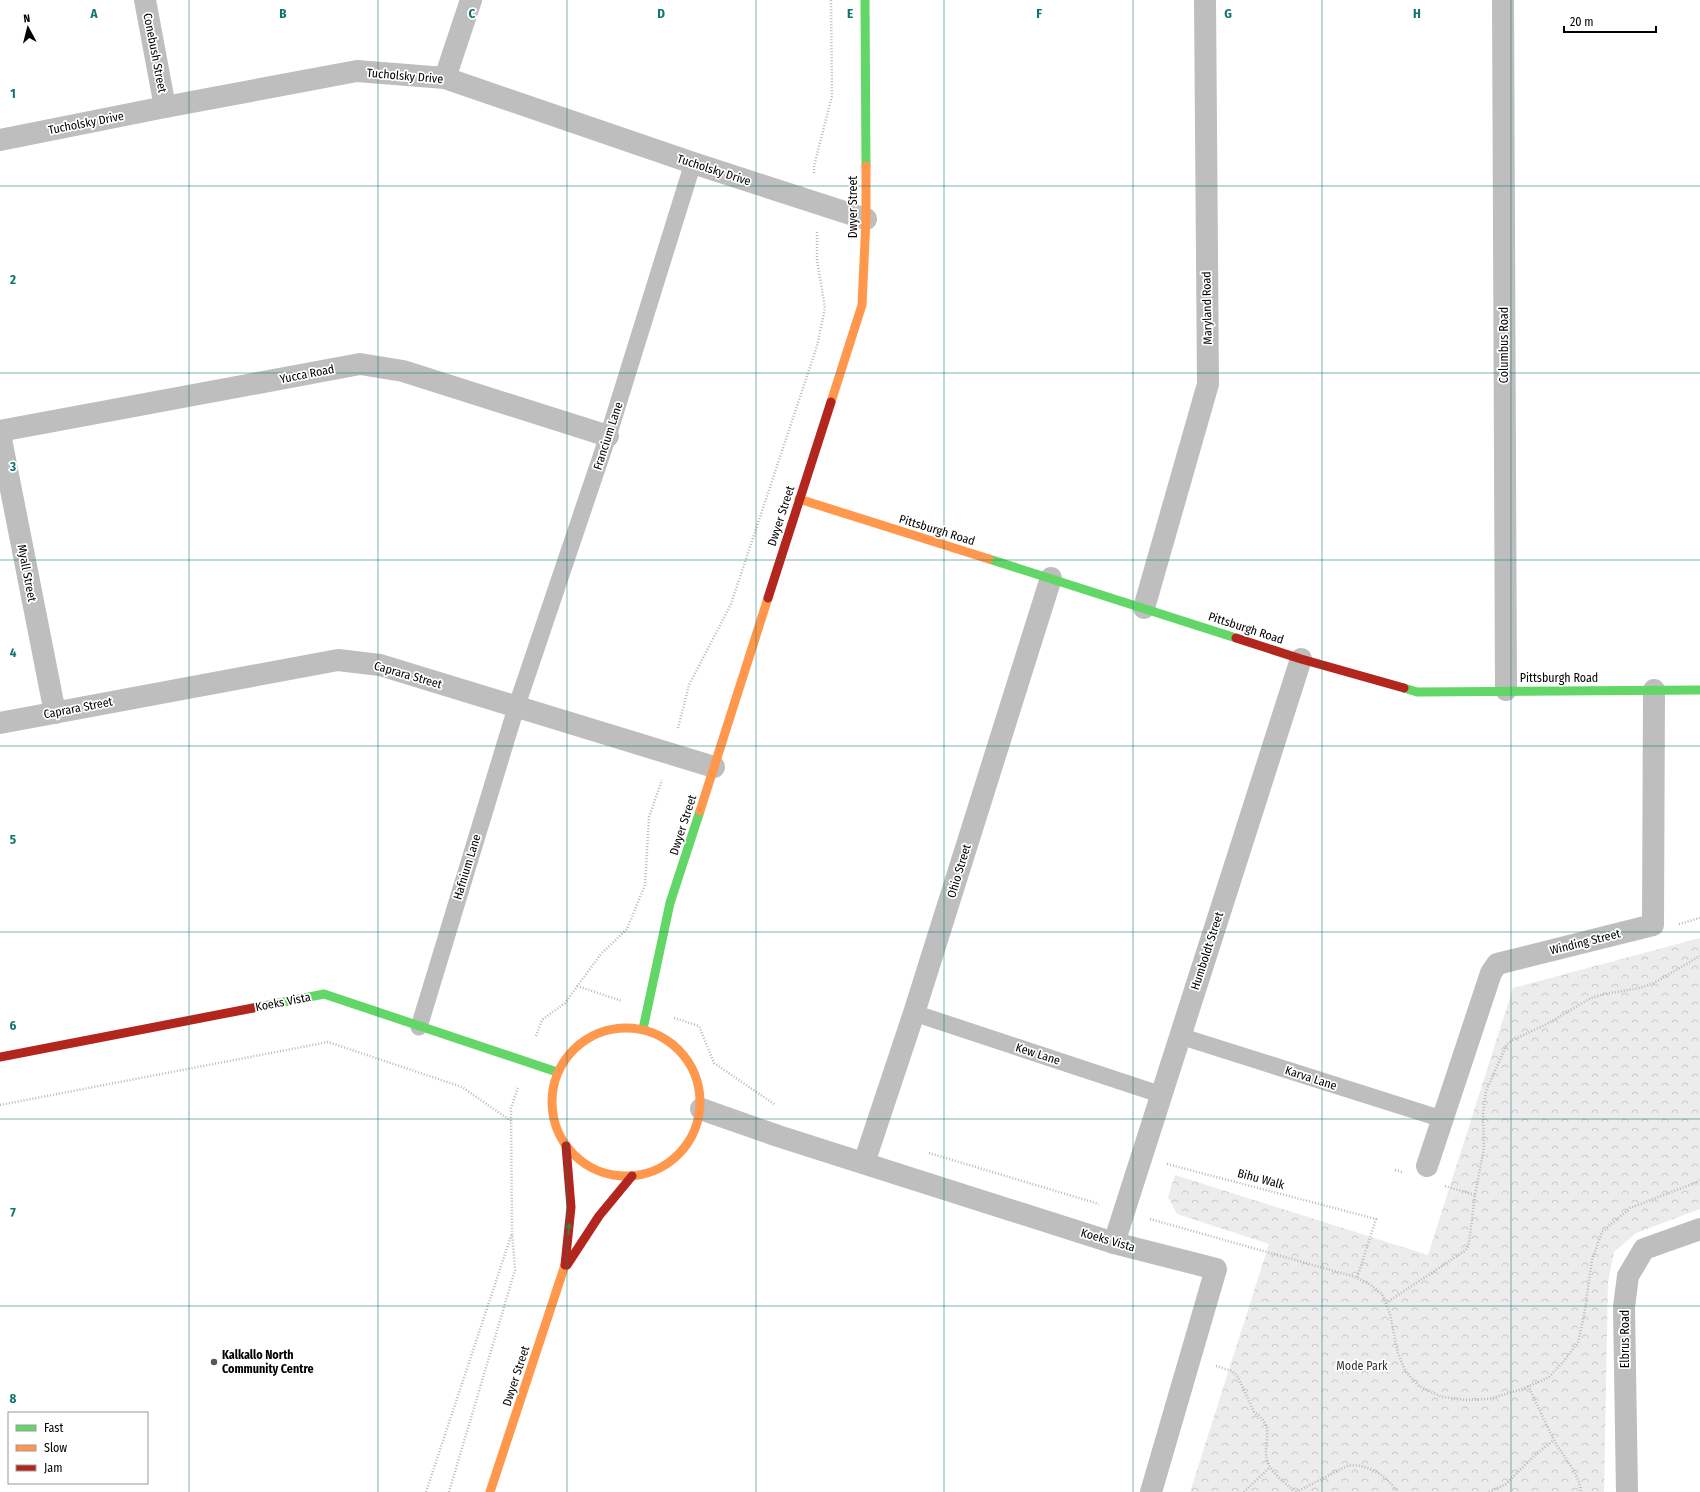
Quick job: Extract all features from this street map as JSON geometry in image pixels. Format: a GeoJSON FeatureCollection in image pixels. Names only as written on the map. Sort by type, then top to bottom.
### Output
{"type":"FeatureCollection","features":[{"type":"Feature","properties":{"kind":"street","name":"Conebush Street"},"geometry":{"type":"LineString","coordinates":[[145,0],[165,107]]}},
{"type":"Feature","properties":{"kind":"street"},"geometry":{"type":"LineString","coordinates":[[445,78],[471,0]]}},
{"type":"Feature","properties":{"kind":"street","name":"Dwyer Street"},"geometry":{"type":"LineString","coordinates":[[643,1029],[670,903],[862,305],[866,219],[865,0]]}},
{"type":"Feature","properties":{"kind":"street","name":"Maryland Road"},"geometry":{"type":"LineString","coordinates":[[1144,608],[1208,384],[1204,0]]}},
{"type":"Feature","properties":{"kind":"street","name":"Columbus Road"},"geometry":{"type":"LineString","coordinates":[[1503,0],[1506,690]]}},
{"type":"Feature","properties":{"kind":"street","name":"Tucholsky Drive"},"geometry":{"type":"LineString","coordinates":[[0,140],[165,107],[357,72],[445,78],[693,163],[866,219]]}},
{"type":"Feature","properties":{"kind":"street","name":"Yucca Road"},"geometry":{"type":"LineString","coordinates":[[0,431],[360,364],[403,371],[608,436]]}},
{"type":"Feature","properties":{"kind":"street","name":"Myall Street"},"geometry":{"type":"LineString","coordinates":[[0,434],[55,712]]}},
{"type":"Feature","properties":{"kind":"street","name":"Pittsburgh Road"},"geometry":{"type":"LineString","coordinates":[[799,499],[1051,578],[1300,659],[1417,692],[1506,690],[1700,690]]}},
{"type":"Feature","properties":{"kind":"street","name":"Ohio Street"},"geometry":{"type":"LineString","coordinates":[[864,1163],[914,1013],[1051,578]]}},
{"type":"Feature","properties":{"kind":"street","name":"Humboldt Street"},"geometry":{"type":"LineString","coordinates":[[1114,1243],[1300,659]]}},
{"type":"Feature","properties":{"kind":"street","name":"Caprara Street"},"geometry":{"type":"LineString","coordinates":[[0,723],[338,660],[380,665],[516,708],[714,767]]}},
{"type":"Feature","properties":{"kind":"street","name":"Winding Street"},"geometry":{"type":"LineString","coordinates":[[1427,1166],[1491,973],[1497,964],[1653,925],[1654,690]]}},
{"type":"Feature","properties":{"kind":"street","name":"Koeks Vista"},"geometry":{"type":"LineString","coordinates":[[0,1057],[324,994],[557,1072]]}},
{"type":"Feature","properties":{"kind":"street"},"geometry":{"type":"LineString","coordinates":[[617,1028],[643,1029],[665,1038],[682,1053],[695,1073],[700,1095],[701,1109],[690,1140],[675,1158],[655,1170],[632,1176],[609,1174],[585,1164],[566,1146],[554,1123],[552,1098],[557,1072],[572,1051],[592,1035],[617,1028]]}},
{"type":"Feature","properties":{"kind":"street","name":"Koeks Vista"},"geometry":{"type":"LineString","coordinates":[[701,1109],[778,1136],[1114,1243],[1216,1269],[1151,1492]]}},
{"type":"Feature","properties":{"kind":"street","name":"Dwyer Street"},"geometry":{"type":"LineString","coordinates":[[490,1492],[565,1268],[571,1207],[566,1146]]}},
{"type":"Feature","properties":{"kind":"street","name":"Dwyer Street"},"geometry":{"type":"LineString","coordinates":[[565,1268],[598,1216],[632,1176]]}},
{"type":"Feature","properties":{"kind":"street","name":"Elbrus Road"},"geometry":{"type":"LineString","coordinates":[[1627,1492],[1624,1307],[1628,1276],[1644,1249],[1700,1229]]}},
{"type":"Feature","properties":{"kind":"lane","name":"Francium Lane"},"geometry":{"type":"LineString","coordinates":[[516,708],[608,436],[693,163]]}},
{"type":"Feature","properties":{"kind":"lane","name":"Hafnium Lane"},"geometry":{"type":"LineString","coordinates":[[419,1027],[516,708]]}},
{"type":"Feature","properties":{"kind":"lane","name":"Kew Lane"},"geometry":{"type":"LineString","coordinates":[[914,1013],[1162,1095]]}},
{"type":"Feature","properties":{"kind":"lane","name":"Karva Lane"},"geometry":{"type":"LineString","coordinates":[[1180,1036],[1442,1119]]}},
{"type":"Feature","properties":{"kind":"path"},"geometry":{"type":"LineString","coordinates":[[601,954],[627,929],[645,885],[649,817],[671,755],[689,685],[731,604],[817,346],[825,308],[818,260],[814,166],[832,96],[831,0]]}},
{"type":"Feature","properties":{"kind":"path"},"geometry":{"type":"LineString","coordinates":[[1386,1303],[1466,1250],[1469,1244],[1475,1195],[1484,1148],[1483,1114],[1486,1091],[1507,1044],[1515,1038],[1547,1024],[1591,998],[1604,994],[1640,988],[1654,983],[1700,956]]}},
{"type":"Feature","properties":{"kind":"path"},"geometry":{"type":"LineString","coordinates":[[577,986],[699,1026],[714,1063],[778,1107]]}},
{"type":"Feature","properties":{"kind":"path"},"geometry":{"type":"LineString","coordinates":[[0,1105],[328,1042],[462,1087],[511,1121]]}},
{"type":"Feature","properties":{"kind":"path"},"geometry":{"type":"LineString","coordinates":[[926,1152],[1357,1278],[1368,1283],[1382,1294],[1386,1303],[1395,1333],[1398,1354],[1406,1372],[1419,1386],[1442,1396],[1467,1400],[1489,1399],[1548,1378],[1564,1361],[1578,1342],[1584,1316],[1592,1260],[1602,1232],[1630,1208],[1700,1181]]}},
{"type":"Feature","properties":{"kind":"path","name":"Bihu Walk"},"geometry":{"type":"LineString","coordinates":[[1142,1157],[1376,1219],[1357,1278]]}},
{"type":"Feature","properties":{"kind":"path"},"geometry":{"type":"LineString","coordinates":[[426,1492],[512,1231],[515,1270],[449,1492]]}},
{"type":"Feature","properties":{"kind":"path"},"geometry":{"type":"LineString","coordinates":[[1191,1358],[1232,1371],[1238,1377],[1254,1412],[1265,1423],[1268,1431],[1265,1454],[1270,1467],[1296,1492],[1347,1466],[1354,1465],[1364,1466],[1372,1470],[1393,1486],[1397,1492]]}},
{"type":"Feature","properties":{"kind":"path"},"geometry":{"type":"LineString","coordinates":[[1528,1386],[1554,1440],[1575,1474],[1579,1482],[1581,1492]]}},
{"type":"Feature","properties":{"kind":"path"},"geometry":{"type":"LineString","coordinates":[[1489,1492],[1506,1484],[1536,1454],[1554,1440]]}},
{"type":"Feature","properties":{"kind":"path"},"geometry":{"type":"LineString","coordinates":[[1244,1492],[1270,1467]]}},
{"type":"Feature","properties":{"kind":"green space","name":"Mode Park"},"geometry":{"type":"Polygon","coordinates":[[[1700,938],[1700,1209],[1636,1233],[1614,1252],[1608,1282],[1604,1492],[1190,1492],[1269,1244],[1177,1214],[1168,1197],[1175,1175],[1428,1255],[1513,988],[1700,938]]]}},
{"type":"Feature","properties":{"kind":"traffic: fast"},"geometry":{"type":"LineString","coordinates":[[865,0],[866,166]]}},
{"type":"Feature","properties":{"kind":"traffic: fast"},"geometry":{"type":"LineString","coordinates":[[989,559],[1236,638]]}},
{"type":"Feature","properties":{"kind":"traffic: fast"},"geometry":{"type":"LineString","coordinates":[[1404,688],[1417,692],[1700,690]]}},
{"type":"Feature","properties":{"kind":"traffic: fast"},"geometry":{"type":"LineString","coordinates":[[643,1029],[670,903],[700,811]]}},
{"type":"Feature","properties":{"kind":"traffic: fast"},"geometry":{"type":"LineString","coordinates":[[253,1008],[324,994],[557,1072]]}},
{"type":"Feature","properties":{"kind":"traffic: slow"},"geometry":{"type":"LineString","coordinates":[[831,402],[862,305],[866,219],[866,166]]}},
{"type":"Feature","properties":{"kind":"traffic: slow"},"geometry":{"type":"LineString","coordinates":[[799,499],[989,559]]}},
{"type":"Feature","properties":{"kind":"traffic: slow"},"geometry":{"type":"LineString","coordinates":[[700,811],[768,598]]}},
{"type":"Feature","properties":{"kind":"traffic: slow"},"geometry":{"type":"LineString","coordinates":[[619,1028],[633,1028],[647,1031],[661,1037],[673,1045],[683,1055],[691,1067],[697,1081],[700,1102],[697,1123],[691,1137],[683,1149],[673,1159],[661,1167],[647,1173],[633,1176],[619,1176],[605,1173],[591,1167],[579,1159],[569,1149],[561,1137],[555,1123],[552,1109],[552,1095],[555,1081],[561,1067],[569,1055],[579,1045],[591,1037],[605,1031],[619,1028]]}},
{"type":"Feature","properties":{"kind":"traffic: slow"},"geometry":{"type":"LineString","coordinates":[[490,1492],[565,1265]]}},
{"type":"Feature","properties":{"kind":"traffic: jam"},"geometry":{"type":"LineString","coordinates":[[768,598],[831,402]]}},
{"type":"Feature","properties":{"kind":"traffic: jam"},"geometry":{"type":"LineString","coordinates":[[1236,638],[1301,659],[1404,688]]}},
{"type":"Feature","properties":{"kind":"traffic: jam"},"geometry":{"type":"LineString","coordinates":[[0,1057],[253,1008]]}},
{"type":"Feature","properties":{"kind":"traffic: jam"},"geometry":{"type":"LineString","coordinates":[[565,1265],[571,1207],[566,1146]]}},
{"type":"Feature","properties":{"kind":"traffic: jam"},"geometry":{"type":"LineString","coordinates":[[567,1265],[599,1216],[632,1176]]}},
{"type":"Feature","properties":{"kind":"place","name":"Kalkallo North Community Centre"},"geometry":{"type":"Point","coordinates":[214,1362]}}]}
